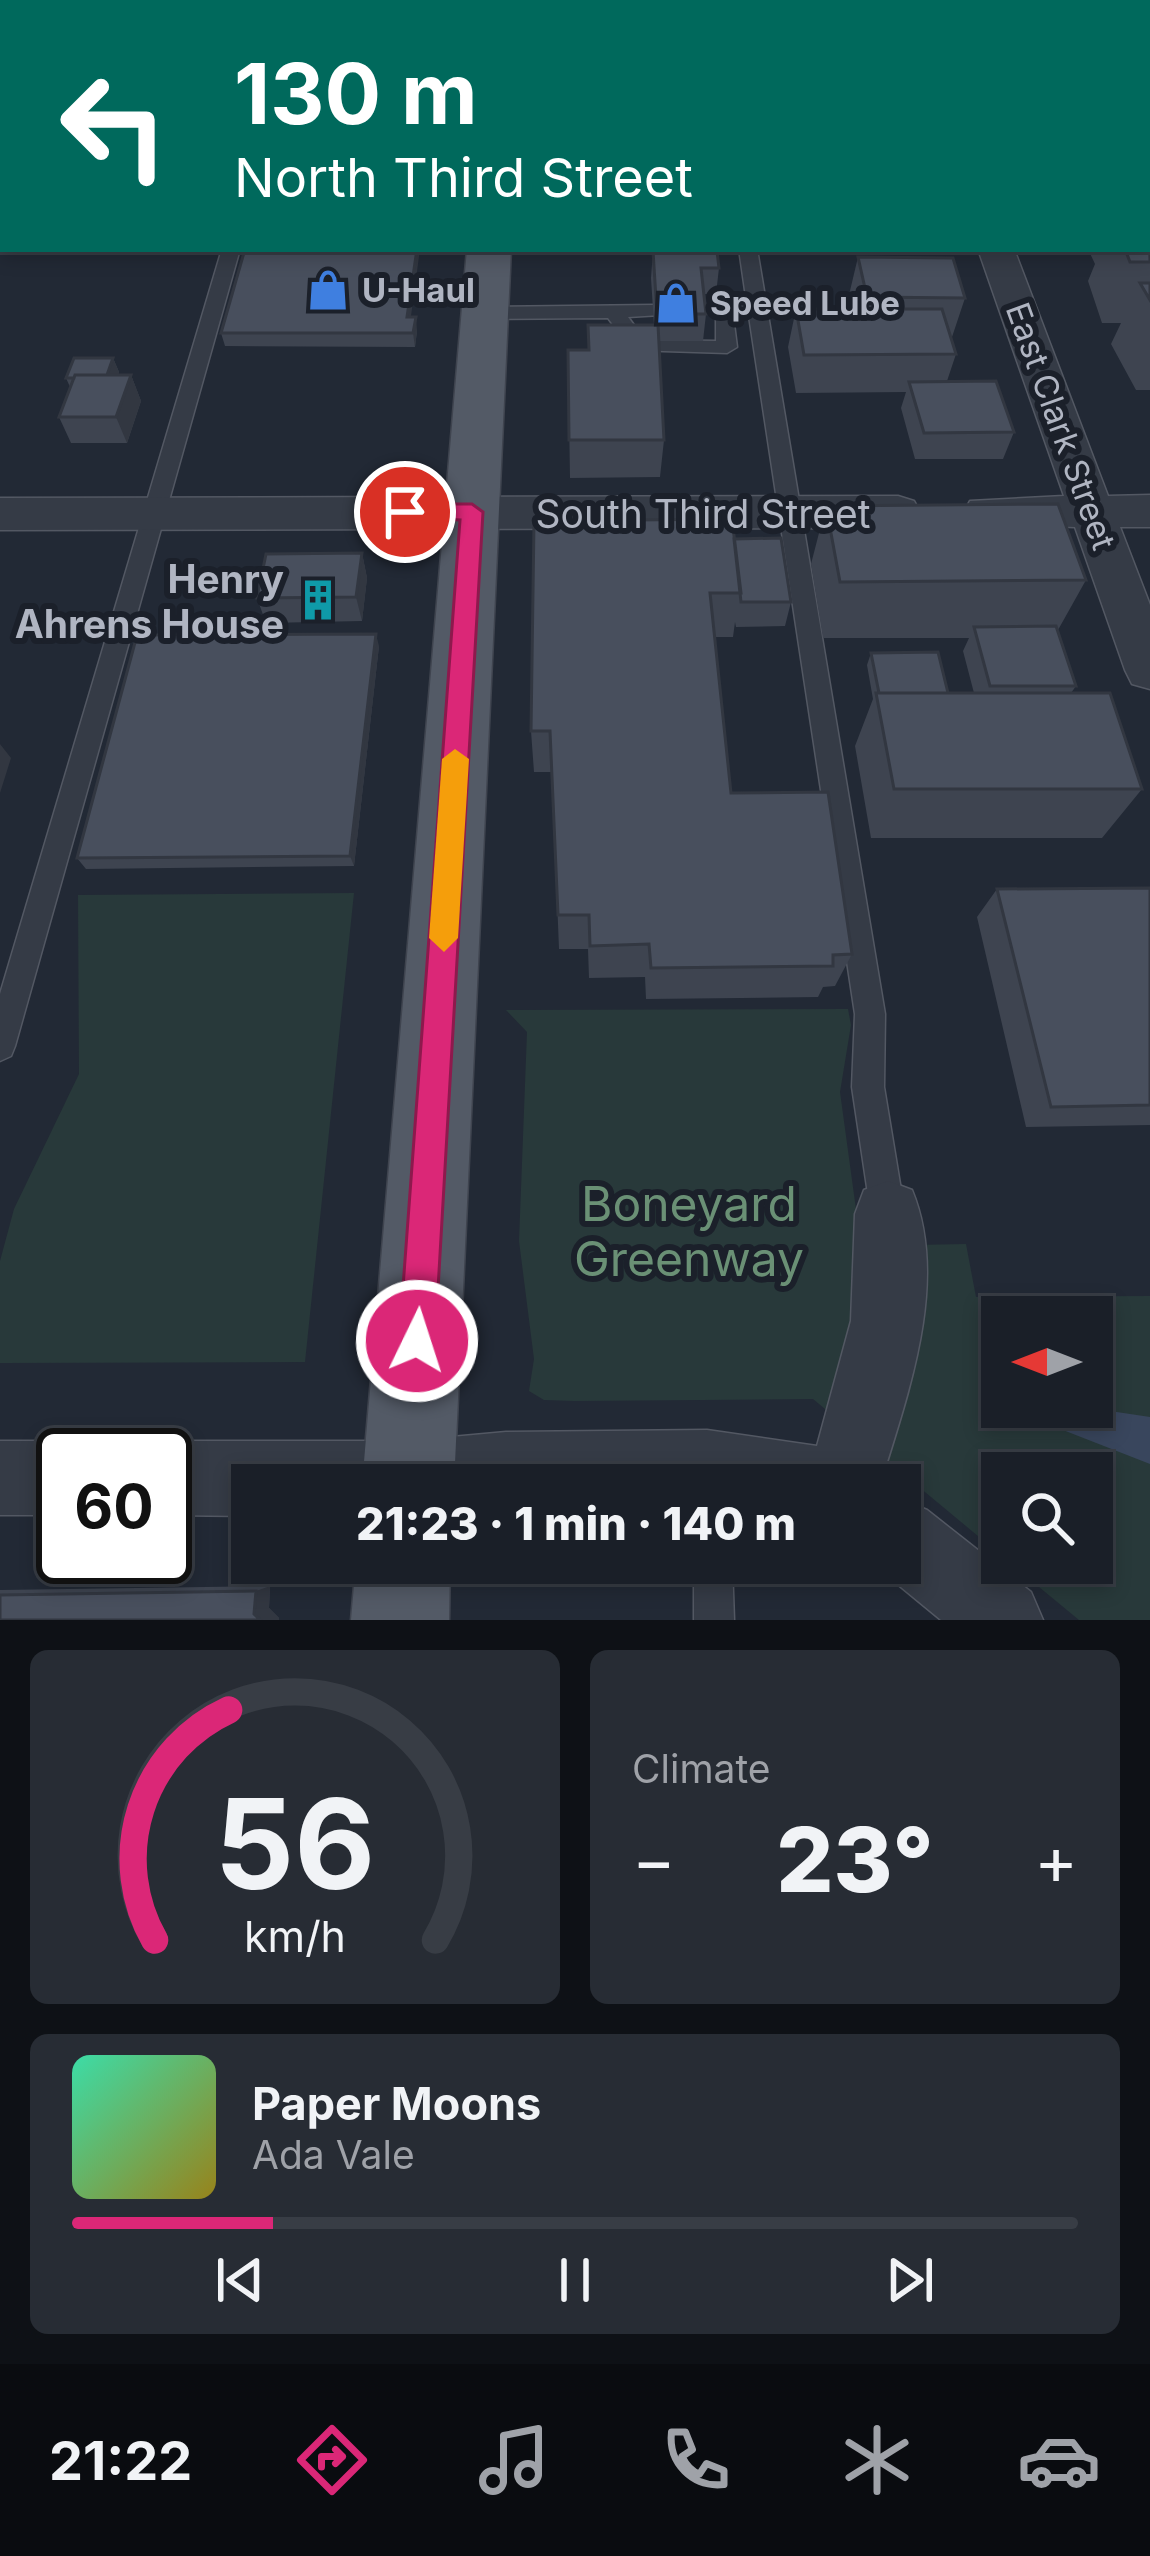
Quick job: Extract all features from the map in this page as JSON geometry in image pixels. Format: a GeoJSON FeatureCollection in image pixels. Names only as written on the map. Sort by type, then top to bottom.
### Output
{"type":"FeatureCollection","features":[{"type":"Feature","properties":{"kind":"main road"},"geometry":{"type":"LineString","coordinates":[[409,1464],[489,252]]}},
{"type":"Feature","properties":{"kind":"main road"},"geometry":{"type":"LineString","coordinates":[[400,1620],[402,1584]]}},
{"type":"Feature","properties":{"kind":"street","name":"East Clark Street"},"geometry":{"type":"LineString","coordinates":[[997,252],[1150,670]]}},
{"type":"Feature","properties":{"kind":"street","name":"South Third Street"},"geometry":{"type":"LineString","coordinates":[[0,514],[472,512],[654,523],[789,512],[1150,511]]}},
{"type":"Feature","properties":{"kind":"street"},"geometry":{"type":"LineString","coordinates":[[849,1464],[883,1359],[891,1316],[888,1214]]}},
{"type":"Feature","properties":{"kind":"street"},"geometry":{"type":"LineString","coordinates":[[0,1478],[36,1478]]}},
{"type":"Feature","properties":{"kind":"street"},"geometry":{"type":"LineString","coordinates":[[192,1481],[231,1486]]}},
{"type":"Feature","properties":{"kind":"street"},"geometry":{"type":"LineString","coordinates":[[921,1554],[1003,1620]]}},
{"type":"Feature","properties":{"kind":"lane"},"geometry":{"type":"LineString","coordinates":[[0,1046],[230,252]]}},
{"type":"Feature","properties":{"kind":"lane"},"geometry":{"type":"LineString","coordinates":[[748,252],[870,1014],[868,1087],[888,1214]]}},
{"type":"Feature","properties":{"kind":"lane"},"geometry":{"type":"LineString","coordinates":[[700,311],[755,310]]}},
{"type":"Feature","properties":{"kind":"lane"},"geometry":{"type":"LineString","coordinates":[[485,314],[653,311]]}},
{"type":"Feature","properties":{"kind":"lane"},"geometry":{"type":"LineString","coordinates":[[614,312],[639,346],[727,347],[722,311]]}},
{"type":"Feature","properties":{"kind":"lane"},"geometry":{"type":"LineString","coordinates":[[713,1584],[714,1620]]}},
{"type":"Feature","properties":{"kind":"green space"},"geometry":{"type":"Polygon","coordinates":[[[354,893],[305,1362],[0,1363],[0,1261],[14,1209],[79,1074],[78,895],[354,893]]]}},
{"type":"Feature","properties":{"kind":"green space","name":"Boneyard Greenway"},"geometry":{"type":"Polygon","coordinates":[[[848,1009],[851,1025],[840,1092],[861,1246],[966,1244],[976,1297],[981,1297],[981,1428],[1113,1428],[1113,1296],[1150,1296],[1150,1620],[1079,1620],[1035,1584],[1113,1584],[1113,1452],[981,1452],[981,1539],[921,1489],[921,1464],[891,1464],[813,1399],[575,1401],[544,1400],[529,1391],[534,1359],[519,1241],[527,1032],[506,1010],[848,1009]]]}},
{"type":"Feature","properties":{"kind":"water"},"geometry":{"type":"Polygon","coordinates":[[[1113,1411],[1150,1417],[1150,1464],[1063,1430],[1113,1428],[1113,1411]]]}},
{"type":"Feature","properties":{"kind":"building","name":"U-Haul"},"geometry":{"type":"Polygon","coordinates":[[[244,252],[417,252],[407,317],[416,317],[413,333],[221,333],[244,252]]]}},
{"type":"Feature","properties":{"kind":"building"},"geometry":{"type":"Polygon","coordinates":[[[653,252],[717,252],[719,268],[701,268],[706,314],[657,314],[653,252]]]}},
{"type":"Feature","properties":{"kind":"building"},"geometry":{"type":"Polygon","coordinates":[[[1126,252],[1150,252],[1150,262],[1130,262],[1126,252]]]}},
{"type":"Feature","properties":{"kind":"building"},"geometry":{"type":"Polygon","coordinates":[[[858,257],[953,258],[965,298],[867,297],[858,257]]]}},
{"type":"Feature","properties":{"kind":"building"},"geometry":{"type":"Polygon","coordinates":[[[796,309],[942,309],[956,354],[804,355],[796,309]]]}},
{"type":"Feature","properties":{"kind":"building"},"geometry":{"type":"Polygon","coordinates":[[[588,325],[658,325],[664,440],[569,440],[568,350],[589,350],[588,325]]]}},
{"type":"Feature","properties":{"kind":"building"},"geometry":{"type":"Polygon","coordinates":[[[74,358],[113,358],[107,375],[66,378],[74,358]]]}},
{"type":"Feature","properties":{"kind":"building"},"geometry":{"type":"Polygon","coordinates":[[[75,375],[131,375],[116,417],[59,417],[75,375]]]}},
{"type":"Feature","properties":{"kind":"building"},"geometry":{"type":"Polygon","coordinates":[[[996,381],[1014,432],[924,433],[909,382],[996,381]]]}},
{"type":"Feature","properties":{"kind":"building"},"geometry":{"type":"Polygon","coordinates":[[[1058,504],[1086,580],[840,582],[826,506],[1058,504]]]}},
{"type":"Feature","properties":{"kind":"building"},"geometry":{"type":"Polygon","coordinates":[[[732,519],[741,593],[710,593],[731,793],[828,792],[852,954],[833,955],[833,966],[651,968],[649,944],[590,946],[589,915],[558,915],[550,731],[531,731],[534,521],[732,519]]]}},
{"type":"Feature","properties":{"kind":"building"},"geometry":{"type":"Polygon","coordinates":[[[781,538],[791,602],[741,602],[734,539],[781,538]]]}},
{"type":"Feature","properties":{"kind":"building"},"geometry":{"type":"Polygon","coordinates":[[[362,553],[356,597],[257,598],[266,554],[362,553]]]}},
{"type":"Feature","properties":{"kind":"building"},"geometry":{"type":"Polygon","coordinates":[[[1056,626],[1076,686],[990,686],[974,627],[1056,626]]]}},
{"type":"Feature","properties":{"kind":"building"},"geometry":{"type":"Polygon","coordinates":[[[376,634],[350,856],[77,858],[137,635],[376,634]]]}},
{"type":"Feature","properties":{"kind":"building"},"geometry":{"type":"Polygon","coordinates":[[[938,652],[948,693],[879,693],[871,653],[938,652]]]}},
{"type":"Feature","properties":{"kind":"building"},"geometry":{"type":"Polygon","coordinates":[[[876,693],[1110,693],[1142,789],[894,789],[876,693]]]}},
{"type":"Feature","properties":{"kind":"building"},"geometry":{"type":"Polygon","coordinates":[[[1150,888],[1150,1105],[1051,1107],[997,889],[1150,888]]]}},
{"type":"Feature","properties":{"kind":"building"},"geometry":{"type":"Polygon","coordinates":[[[256,1591],[254,1614],[260,1620],[0,1620],[0,1595],[256,1591]]]}},
{"type":"Feature","properties":{"kind":"slow traffic"},"geometry":{"type":"LineString","coordinates":[[444,938],[455,759]]}},
{"type":"Feature","properties":{"kind":"place","name":"U-Haul"},"geometry":{"type":"Point","coordinates":[328,290]}},
{"type":"Feature","properties":{"kind":"place","name":"Speed Lube"},"geometry":{"type":"Point","coordinates":[676,303]}},
{"type":"Feature","properties":{"kind":"place","name":"Henry Ahrens House"},"geometry":{"type":"Point","coordinates":[318,600]}},
{"type":"Feature","properties":{"kind":"route"},"geometry":{"type":"LineString","coordinates":[[405,512],[472,512],[417,1341]]}}]}
